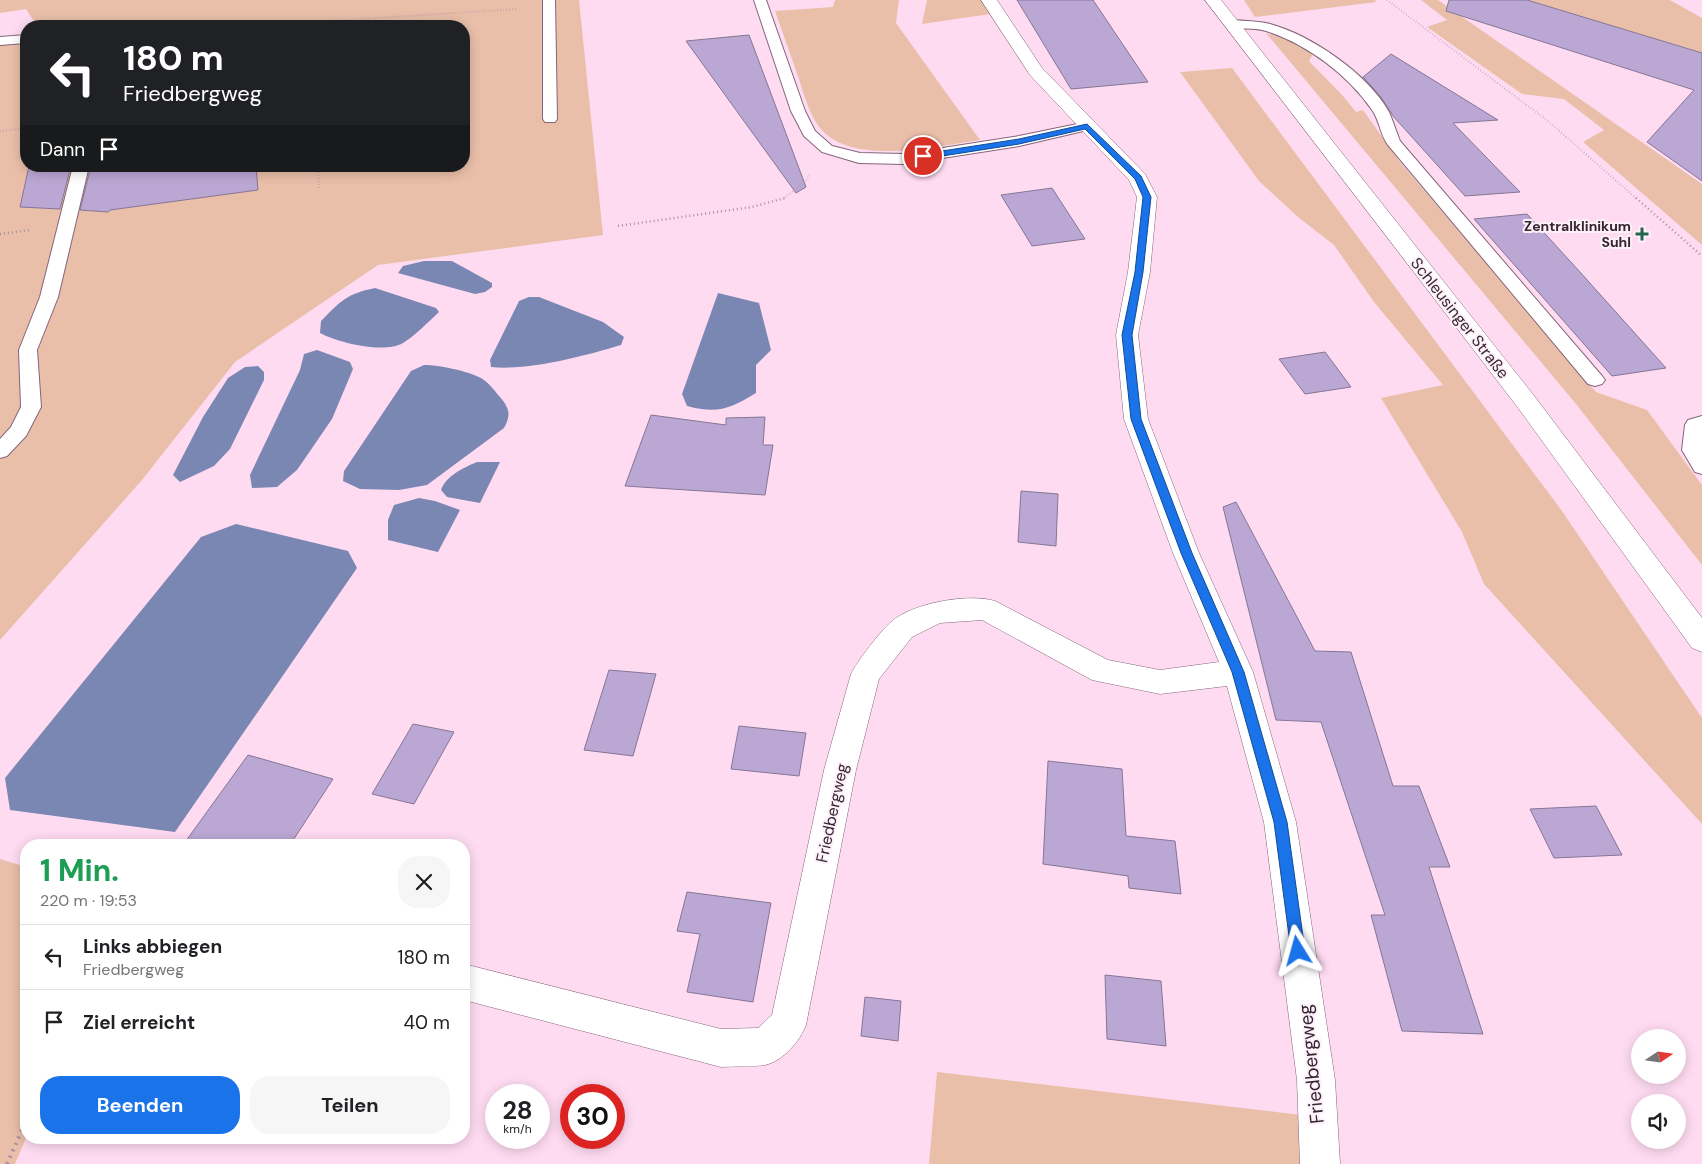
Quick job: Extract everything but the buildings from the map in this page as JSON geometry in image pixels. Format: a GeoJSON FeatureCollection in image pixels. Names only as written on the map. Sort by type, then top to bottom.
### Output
{"type":"FeatureCollection","features":[{"type":"Feature","properties":{"kind":"street","name":"Friedbergweg"},"geometry":{"type":"LineString","coordinates":[[988,0],[1036,71],[1138,178],[1147,197],[1139,272],[1127,335],[1136,419],[1186,553],[1238,672],[1280,822],[1316,1080],[1320,1164]]}},
{"type":"Feature","properties":{"kind":"street","name":"Schleusinger Straße"},"geometry":{"type":"LineString","coordinates":[[1213,0],[1526,403],[1702,640]]}},
{"type":"Feature","properties":{"kind":"street","name":"Friedbergweg"},"geometry":{"type":"LineString","coordinates":[[470,984],[721,1048],[764,1046],[788,1025],[840,770],[866,674],[902,629],[936,612],[985,610],[1102,671],[1160,682],[1238,672]]}},
{"type":"Feature","properties":{"kind":"lane"},"geometry":{"type":"LineString","coordinates":[[760,0],[798,111],[809,133],[827,149],[859,158],[904,159],[1019,142],[1087,126]]}},
{"type":"Feature","properties":{"kind":"lane"},"geometry":{"type":"LineString","coordinates":[[549,4],[550,119]]}},
{"type":"Feature","properties":{"kind":"lane"},"geometry":{"type":"LineString","coordinates":[[1232,24],[1268,27],[1304,44],[1338,66],[1381,112],[1393,142],[1595,380]]}},
{"type":"Feature","properties":{"kind":"lane"},"geometry":{"type":"LineString","coordinates":[[0,41],[20,39]]}},
{"type":"Feature","properties":{"kind":"lane"},"geometry":{"type":"LineString","coordinates":[[0,451],[19,431],[31,407],[28,350],[50,298],[80,172]]}},
{"type":"Feature","properties":{"kind":"lane"},"geometry":{"type":"LineString","coordinates":[[1702,423],[1695,425],[1692,450],[1702,467]]}},
{"type":"Feature","properties":{"kind":"path"},"geometry":{"type":"LineString","coordinates":[[1387,0],[1548,121],[1702,256]]}},
{"type":"Feature","properties":{"kind":"path"},"geometry":{"type":"LineString","coordinates":[[350,20],[549,4]]}},
{"type":"Feature","properties":{"kind":"path"},"geometry":{"type":"LineString","coordinates":[[0,131],[20,129]]}},
{"type":"Feature","properties":{"kind":"path"},"geometry":{"type":"LineString","coordinates":[[618,226],[752,207],[783,199],[804,182],[827,149]]}},
{"type":"Feature","properties":{"kind":"path"},"geometry":{"type":"LineString","coordinates":[[318,172],[319,190]]}},
{"type":"Feature","properties":{"kind":"path"},"geometry":{"type":"LineString","coordinates":[[7,1164],[20,1135]]}},
{"type":"Feature","properties":{"kind":"shaded area"},"geometry":{"type":"Polygon","coordinates":[[[0,0],[579,0],[603,235],[378,265],[235,362],[142,480],[0,640],[0,41],[20,39],[20,172],[470,172],[470,20],[33,20],[26,9],[0,13],[0,0]]]}},
{"type":"Feature","properties":{"kind":"shaded area"},"geometry":{"type":"Polygon","coordinates":[[[835,0],[899,0],[896,23],[980,140],[919,149],[873,151],[852,147],[834,140],[820,128],[807,104],[775,11],[833,7],[835,0]]]}},
{"type":"Feature","properties":{"kind":"shaded area"},"geometry":{"type":"Polygon","coordinates":[[[927,0],[989,0],[997,13],[922,24],[927,0]]]}},
{"type":"Feature","properties":{"kind":"shaded area"},"geometry":{"type":"Polygon","coordinates":[[[1244,0],[1375,0],[1376,2],[1255,17],[1244,0]]]}},
{"type":"Feature","properties":{"kind":"shaded area"},"geometry":{"type":"Polygon","coordinates":[[[1421,0],[1438,0],[1702,184],[1702,245],[1583,142],[1604,130],[1564,99],[1522,94],[1427,27],[1447,20],[1421,0]]]}},
{"type":"Feature","properties":{"kind":"shaded area"},"geometry":{"type":"Polygon","coordinates":[[[1527,0],[1670,0],[1702,18],[1702,53],[1527,0]]]}},
{"type":"Feature","properties":{"kind":"shaded area"},"geometry":{"type":"Polygon","coordinates":[[[1266,33],[1288,40],[1313,54],[1309,61],[1356,112],[1363,110],[1400,162],[1596,392],[1647,410],[1702,485],[1702,565],[1576,404],[1266,33]]]}},
{"type":"Feature","properties":{"kind":"shaded area"},"geometry":{"type":"Polygon","coordinates":[[[1232,68],[1562,511],[1702,718],[1702,824],[1484,584],[1462,532],[1381,398],[1443,385],[1374,302],[1334,245],[1298,217],[1259,181],[1180,72],[1232,68]]]}},
{"type":"Feature","properties":{"kind":"shaded area"},"geometry":{"type":"Polygon","coordinates":[[[0,859],[20,865],[20,1144],[23,1144],[15,1164],[0,1164],[0,859]]]}},
{"type":"Feature","properties":{"kind":"shaded area"},"geometry":{"type":"Polygon","coordinates":[[[937,1072],[1318,1117],[1320,1164],[929,1164],[937,1072]]]}},
{"type":"Feature","properties":{"kind":"water"},"geometry":{"type":"Polygon","coordinates":[[[424,261],[452,261],[492,283],[492,287],[485,292],[475,294],[398,273],[403,266],[424,261]]]}},
{"type":"Feature","properties":{"kind":"water"},"geometry":{"type":"Polygon","coordinates":[[[375,288],[436,308],[439,312],[413,336],[395,346],[362,346],[320,333],[321,321],[339,303],[357,293],[375,288]]]}},
{"type":"Feature","properties":{"kind":"water"},"geometry":{"type":"Polygon","coordinates":[[[718,293],[759,303],[771,350],[756,365],[756,393],[731,406],[707,410],[687,406],[682,394],[718,293]]]}},
{"type":"Feature","properties":{"kind":"water"},"geometry":{"type":"Polygon","coordinates":[[[529,297],[539,297],[603,322],[624,337],[621,345],[539,365],[506,368],[491,367],[490,360],[519,301],[529,297]]]}},
{"type":"Feature","properties":{"kind":"water"},"geometry":{"type":"Polygon","coordinates":[[[317,350],[350,362],[353,369],[332,419],[297,470],[277,487],[252,488],[250,475],[300,370],[304,354],[317,350]]]}},
{"type":"Feature","properties":{"kind":"water"},"geometry":{"type":"Polygon","coordinates":[[[424,365],[461,371],[484,380],[508,409],[508,419],[504,428],[427,485],[399,490],[360,489],[343,481],[344,471],[411,371],[424,365]]]}},
{"type":"Feature","properties":{"kind":"water"},"geometry":{"type":"Polygon","coordinates":[[[258,366],[264,372],[264,380],[230,449],[214,466],[180,482],[173,475],[203,417],[228,378],[245,367],[258,366]]]}},
{"type":"Feature","properties":{"kind":"water"},"geometry":{"type":"Polygon","coordinates":[[[477,462],[500,462],[480,503],[447,497],[441,490],[443,485],[461,470],[477,462]]]}},
{"type":"Feature","properties":{"kind":"water"},"geometry":{"type":"Polygon","coordinates":[[[419,498],[435,501],[460,510],[438,552],[388,540],[388,520],[394,505],[419,498]]]}},
{"type":"Feature","properties":{"kind":"water"},"geometry":{"type":"Polygon","coordinates":[[[236,524],[348,551],[357,568],[175,832],[10,810],[5,778],[201,537],[236,524]]]}},
{"type":"Feature","properties":{"kind":"place","name":"Zentralklinikum Suhl"},"geometry":{"type":"Point","coordinates":[1642,234]}},
{"type":"Feature","properties":{"kind":"route"},"geometry":{"type":"LineString","coordinates":[[923,156],[1019,142],[1087,126],[1138,178],[1147,197],[1139,272],[1127,335],[1136,419],[1186,553],[1238,672],[1280,822],[1298,951]]}}]}
